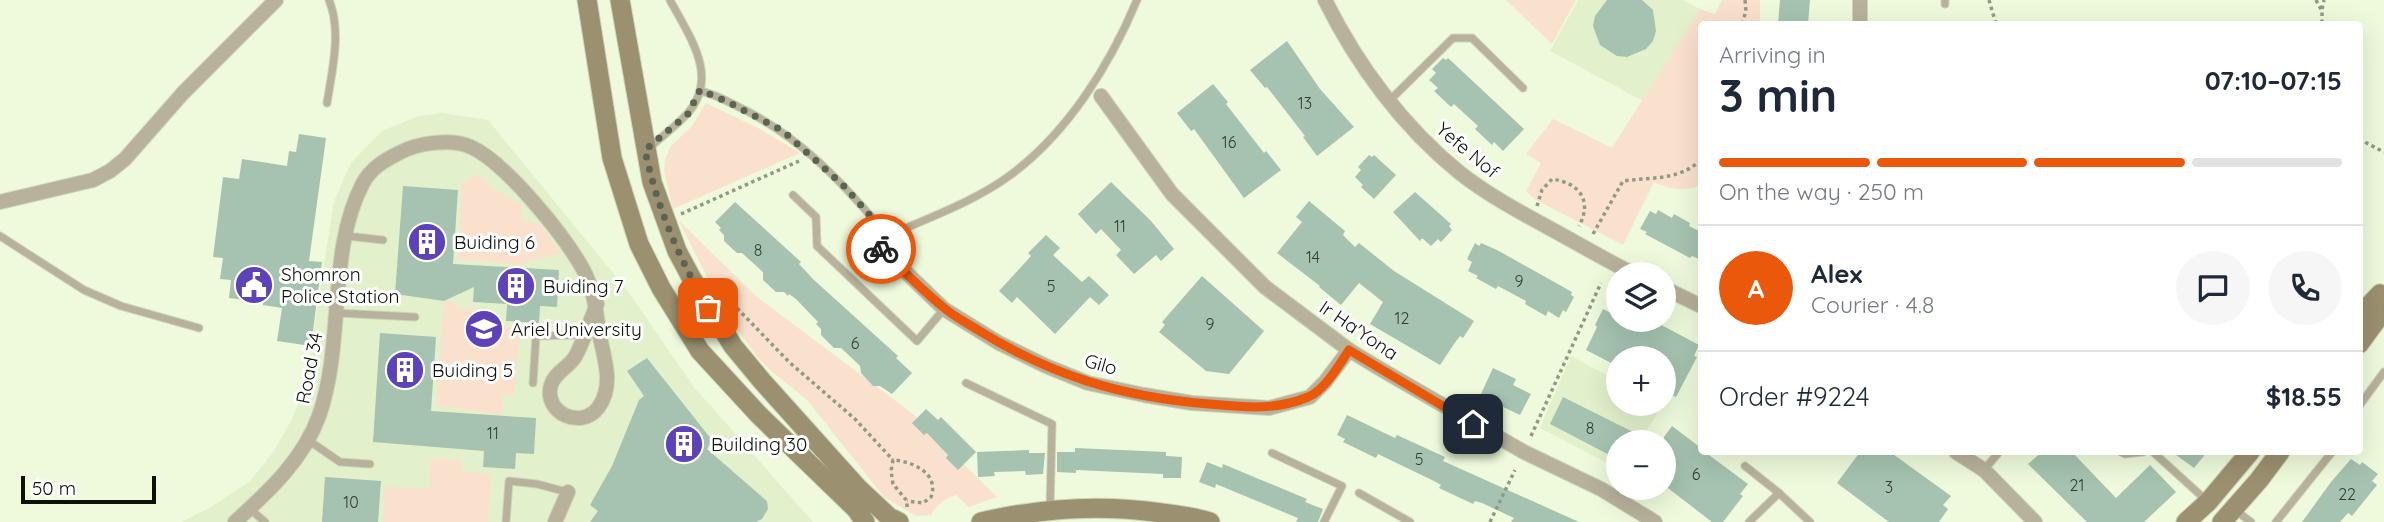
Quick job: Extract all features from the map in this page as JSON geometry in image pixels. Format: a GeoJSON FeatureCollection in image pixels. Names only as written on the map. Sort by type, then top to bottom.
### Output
{"type":"FeatureCollection","features":[{"type":"Feature","properties":{"kind":"main road"},"geometry":{"type":"LineString","coordinates":[[587,0],[612,158],[639,244],[662,288],[700,351],[759,415],[856,509],[865,522]]}},
{"type":"Feature","properties":{"kind":"main road"},"geometry":{"type":"LineString","coordinates":[[620,0],[652,182],[677,251],[708,308],[733,346],[859,489],[888,517],[899,522]]}},
{"type":"Feature","properties":{"kind":"main road"},"geometry":{"type":"LineString","coordinates":[[2363,312],[2380,294],[2384,296]]}},
{"type":"Feature","properties":{"kind":"main road"},"geometry":{"type":"LineString","coordinates":[[2363,339],[2384,310]]}},
{"type":"Feature","properties":{"kind":"main road"},"geometry":{"type":"LineString","coordinates":[[2186,522],[2247,455]]}},
{"type":"Feature","properties":{"kind":"main road"},"geometry":{"type":"LineString","coordinates":[[2228,516],[2278,455]]}},
{"type":"Feature","properties":{"kind":"main road"},"geometry":{"type":"LineString","coordinates":[[981,522],[1050,509],[1121,508],[1210,522]]}},
{"type":"Feature","properties":{"kind":"street"},"geometry":{"type":"LineString","coordinates":[[0,202],[93,180],[110,171],[125,159],[183,93],[276,0]]}},
{"type":"Feature","properties":{"kind":"street","name":"Yefe Nof"},"geometry":{"type":"LineString","coordinates":[[1325,0],[1357,59],[1389,101],[1426,142],[1460,173],[1503,203],[1611,262]]}},
{"type":"Feature","properties":{"kind":"street"},"geometry":{"type":"LineString","coordinates":[[1860,0],[1860,21]]}},
{"type":"Feature","properties":{"kind":"street","name":"Ir Ha'Yona"},"geometry":{"type":"LineString","coordinates":[[1101,96],[1172,194],[1265,287],[1349,350],[1483,430],[1524,453],[1601,489],[1655,522]]}},
{"type":"Feature","properties":{"kind":"street","name":"Road 34"},"geometry":{"type":"LineString","coordinates":[[235,522],[291,466],[308,440],[319,416],[327,388],[341,262],[352,210],[364,181],[379,164],[407,148],[454,143],[469,146],[491,159],[545,216],[584,271],[597,303],[601,340],[607,363],[607,394],[585,418],[570,418],[557,411],[551,400],[551,386],[555,376],[574,360],[597,303]]}},
{"type":"Feature","properties":{"kind":"street","name":"Gilo"},"geometry":{"type":"LineString","coordinates":[[869,237],[944,309],[999,343],[1088,383],[1192,402],[1269,408],[1310,397],[1349,350]]}},
{"type":"Feature","properties":{"kind":"street"},"geometry":{"type":"LineString","coordinates":[[1676,294],[1698,305]]}},
{"type":"Feature","properties":{"kind":"street"},"geometry":{"type":"LineString","coordinates":[[1961,455],[1984,470],[2035,522]]}},
{"type":"Feature","properties":{"kind":"street"},"geometry":{"type":"LineString","coordinates":[[555,522],[568,492]]}},
{"type":"Feature","properties":{"kind":"lane"},"geometry":{"type":"LineString","coordinates":[[327,103],[335,28],[329,0]]}},
{"type":"Feature","properties":{"kind":"lane"},"geometry":{"type":"LineString","coordinates":[[645,150],[688,114],[703,82],[702,64],[695,46],[670,0]]}},
{"type":"Feature","properties":{"kind":"lane"},"geometry":{"type":"LineString","coordinates":[[869,237],[988,189],[1037,153],[1081,99],[1116,46],[1137,0]]}},
{"type":"Feature","properties":{"kind":"lane"},"geometry":{"type":"LineString","coordinates":[[1389,101],[1453,38],[1472,38],[1522,88]]}},
{"type":"Feature","properties":{"kind":"lane"},"geometry":{"type":"LineString","coordinates":[[700,90],[783,131],[805,149],[843,185],[875,221],[869,237]]}},
{"type":"Feature","properties":{"kind":"lane"},"geometry":{"type":"LineString","coordinates":[[793,195],[816,217],[817,246],[917,341],[944,309]]}},
{"type":"Feature","properties":{"kind":"lane"},"geometry":{"type":"LineString","coordinates":[[0,236],[84,290],[121,306],[199,328]]}},
{"type":"Feature","properties":{"kind":"lane"},"geometry":{"type":"LineString","coordinates":[[347,236],[383,240]]}},
{"type":"Feature","properties":{"kind":"lane"},"geometry":{"type":"LineString","coordinates":[[337,313],[415,317]]}},
{"type":"Feature","properties":{"kind":"lane"},"geometry":{"type":"LineString","coordinates":[[533,383],[536,336],[584,335]]}},
{"type":"Feature","properties":{"kind":"lane"},"geometry":{"type":"LineString","coordinates":[[2363,401],[2384,372]]}},
{"type":"Feature","properties":{"kind":"lane"},"geometry":{"type":"LineString","coordinates":[[966,383],[1052,424],[1050,509]]}},
{"type":"Feature","properties":{"kind":"lane"},"geometry":{"type":"LineString","coordinates":[[308,440],[340,462],[370,464]]}},
{"type":"Feature","properties":{"kind":"lane"},"geometry":{"type":"LineString","coordinates":[[1272,453],[1342,485],[1324,522]]}},
{"type":"Feature","properties":{"kind":"lane"},"geometry":{"type":"LineString","coordinates":[[1984,470],[1996,455]]}},
{"type":"Feature","properties":{"kind":"lane"},"geometry":{"type":"LineString","coordinates":[[2156,455],[2207,502]]}},
{"type":"Feature","properties":{"kind":"lane"},"geometry":{"type":"LineString","coordinates":[[2276,522],[2330,455]]}},
{"type":"Feature","properties":{"kind":"lane"},"geometry":{"type":"LineString","coordinates":[[1745,466],[1810,522]]}},
{"type":"Feature","properties":{"kind":"lane"},"geometry":{"type":"LineString","coordinates":[[506,522],[509,481],[537,484],[568,492]]}},
{"type":"Feature","properties":{"kind":"lane"},"geometry":{"type":"LineString","coordinates":[[1359,493],[1410,522]]}},
{"type":"Feature","properties":{"kind":"lane"},"geometry":{"type":"LineString","coordinates":[[1749,522],[1779,493]]}},
{"type":"Feature","properties":{"kind":"lane"},"geometry":{"type":"LineString","coordinates":[[250,508],[265,522]]}},
{"type":"Feature","properties":{"kind":"lane"},"geometry":{"type":"LineString","coordinates":[[2228,516],[2251,522]]}},
{"type":"Feature","properties":{"kind":"path"},"geometry":{"type":"LineString","coordinates":[[1743,21],[1745,0]]}},
{"type":"Feature","properties":{"kind":"path"},"geometry":{"type":"LineString","coordinates":[[1989,0],[1995,21]]}},
{"type":"Feature","properties":{"kind":"path"},"geometry":{"type":"LineString","coordinates":[[2316,0],[2322,11]]}},
{"type":"Feature","properties":{"kind":"path"},"geometry":{"type":"LineString","coordinates":[[2322,21],[2324,0]]}},
{"type":"Feature","properties":{"kind":"path"},"geometry":{"type":"LineString","coordinates":[[2363,141],[2384,152]]}},
{"type":"Feature","properties":{"kind":"path"},"geometry":{"type":"LineString","coordinates":[[691,210],[801,160]]}},
{"type":"Feature","properties":{"kind":"path"},"geometry":{"type":"LineString","coordinates":[[1585,248],[1623,181],[1642,181],[1676,175],[1698,162]]}},
{"type":"Feature","properties":{"kind":"path"},"geometry":{"type":"LineString","coordinates":[[1531,218],[1542,196],[1542,190],[1552,179],[1573,185],[1582,195],[1586,215],[1572,240]]}},
{"type":"Feature","properties":{"kind":"path"},"geometry":{"type":"LineString","coordinates":[[1531,436],[1601,283]]}},
{"type":"Feature","properties":{"kind":"path"},"geometry":{"type":"LineString","coordinates":[[726,306],[735,306],[766,335],[789,362],[855,419],[892,460],[913,463],[925,472],[932,484],[931,497],[923,503],[907,501],[893,484],[892,460]]}},
{"type":"Feature","properties":{"kind":"path"},"geometry":{"type":"LineString","coordinates":[[1490,522],[1515,470]]}},
{"type":"Feature","properties":{"kind":"shaded area"},"geometry":{"type":"Polygon","coordinates":[[[1506,0],[1576,0],[1552,44],[1506,0]]]}},
{"type":"Feature","properties":{"kind":"shaded area"},"geometry":{"type":"Polygon","coordinates":[[[1578,0],[1683,0],[1700,9],[1643,101],[1550,51],[1578,0]]]}},
{"type":"Feature","properties":{"kind":"shaded area"},"geometry":{"type":"Polygon","coordinates":[[[1722,0],[1760,0],[1760,21],[1698,21],[1698,186],[1677,189],[1654,182],[1623,245],[1536,200],[1526,191],[1541,163],[1526,154],[1553,119],[1612,148],[1700,9],[1715,14],[1722,0]]]}},
{"type":"Feature","properties":{"kind":"shaded area"},"geometry":{"type":"Polygon","coordinates":[[[706,103],[758,128],[800,153],[673,209],[664,171],[665,159],[671,146],[692,126],[706,103]]]}},
{"type":"Feature","properties":{"kind":"shaded area","name":"Ariel University"},"geometry":{"type":"Polygon","coordinates":[[[442,113],[488,120],[627,290],[694,387],[813,522],[181,522],[211,507],[250,481],[272,454],[291,421],[302,394],[309,361],[334,201],[351,163],[382,131],[418,116],[442,113]]]}},
{"type":"Feature","properties":{"kind":"shaded area"},"geometry":{"type":"Polygon","coordinates":[[[476,174],[485,178],[493,188],[521,204],[522,219],[541,225],[561,253],[523,264],[458,260],[461,184],[476,174]]]}},
{"type":"Feature","properties":{"kind":"shaded area"},"geometry":{"type":"Polygon","coordinates":[[[679,221],[757,297],[913,414],[997,497],[969,507],[956,495],[941,502],[931,515],[916,516],[884,497],[807,400],[758,358],[724,311],[679,221]]]}},
{"type":"Feature","properties":{"kind":"shaded area"},"geometry":{"type":"Polygon","coordinates":[[[444,301],[456,302],[458,308],[487,310],[486,325],[520,328],[514,396],[502,395],[503,415],[436,405],[444,301]]]}},
{"type":"Feature","properties":{"kind":"shaded area"},"geometry":{"type":"Polygon","coordinates":[[[1571,356],[1606,375],[1606,416],[1655,416],[1647,430],[1606,430],[1606,462],[1540,428],[1571,356]]]}},
{"type":"Feature","properties":{"kind":"shaded area"},"geometry":{"type":"Polygon","coordinates":[[[431,458],[462,460],[462,472],[491,474],[488,522],[383,522],[385,486],[429,489],[431,458]]]}},
{"type":"Feature","properties":{"kind":"building"},"geometry":{"type":"Polygon","coordinates":[[[1607,0],[1642,0],[1653,10],[1656,31],[1653,41],[1646,49],[1627,57],[1617,56],[1600,45],[1593,26],[1595,16],[1607,0]]]}},
{"type":"Feature","properties":{"kind":"building"},"geometry":{"type":"Polygon","coordinates":[[[1780,0],[1810,0],[1808,21],[1778,21],[1780,0]]]}},
{"type":"Feature","properties":{"kind":"building"},"geometry":{"type":"Polygon","coordinates":[[[1287,41],[1320,89],[1354,127],[1317,156],[1267,87],[1265,88],[1250,70],[1287,41]]]}},
{"type":"Feature","properties":{"kind":"building"},"geometry":{"type":"Polygon","coordinates":[[[1443,58],[1448,58],[1524,129],[1503,151],[1475,129],[1478,126],[1454,104],[1451,107],[1434,91],[1438,88],[1429,80],[1436,73],[1432,69],[1443,58]]]}},
{"type":"Feature","properties":{"kind":"building"},"geometry":{"type":"Polygon","coordinates":[[[1213,84],[1264,153],[1266,151],[1281,170],[1244,198],[1194,129],[1191,131],[1177,113],[1213,84]]]}},
{"type":"Feature","properties":{"kind":"building"},"geometry":{"type":"Polygon","coordinates":[[[299,134],[326,138],[309,261],[322,262],[311,346],[277,341],[282,308],[263,305],[263,302],[229,298],[231,280],[220,279],[223,258],[213,257],[223,177],[239,179],[242,159],[287,166],[289,151],[296,152],[299,134]]]}},
{"type":"Feature","properties":{"kind":"building"},"geometry":{"type":"Polygon","coordinates":[[[1369,155],[1374,155],[1396,175],[1374,199],[1355,177],[1361,170],[1358,167],[1369,155]]]}},
{"type":"Feature","properties":{"kind":"building"},"geometry":{"type":"Polygon","coordinates":[[[1111,182],[1151,221],[1174,249],[1161,261],[1156,255],[1134,274],[1116,255],[1121,250],[1101,229],[1096,234],[1078,214],[1111,182]]]}},
{"type":"Feature","properties":{"kind":"building"},"geometry":{"type":"Polygon","coordinates":[[[403,186],[458,190],[453,264],[559,270],[557,307],[540,306],[539,323],[506,321],[507,304],[473,302],[474,287],[444,301],[395,294],[403,186]]]}},
{"type":"Feature","properties":{"kind":"building"},"geometry":{"type":"Polygon","coordinates":[[[1415,192],[1451,224],[1449,226],[1452,230],[1441,242],[1438,239],[1431,246],[1422,238],[1420,241],[1393,212],[1415,192]]]}},
{"type":"Feature","properties":{"kind":"building"},"geometry":{"type":"Polygon","coordinates":[[[1309,201],[1345,231],[1343,235],[1355,247],[1359,243],[1394,271],[1474,321],[1440,365],[1370,324],[1383,302],[1359,283],[1341,305],[1277,253],[1302,222],[1296,217],[1309,201]]]}},
{"type":"Feature","properties":{"kind":"building"},"geometry":{"type":"Polygon","coordinates":[[[735,202],[801,262],[799,264],[814,280],[898,356],[896,358],[912,373],[892,394],[880,386],[873,386],[861,373],[856,362],[841,348],[834,348],[821,335],[821,329],[816,324],[818,322],[796,299],[784,292],[776,292],[763,280],[763,272],[724,241],[724,235],[719,230],[721,228],[715,222],[735,202]]]}},
{"type":"Feature","properties":{"kind":"building"},"geometry":{"type":"Polygon","coordinates":[[[1658,210],[1672,218],[1674,214],[1698,230],[1698,259],[1692,256],[1690,258],[1640,229],[1650,211],[1656,214],[1658,210]]]}},
{"type":"Feature","properties":{"kind":"building"},"geometry":{"type":"Polygon","coordinates":[[[1046,235],[1060,248],[1053,255],[1082,282],[1089,276],[1109,295],[1099,305],[1090,297],[1055,334],[1017,297],[1012,303],[999,291],[1031,256],[1028,253],[1046,235]]]}},
{"type":"Feature","properties":{"kind":"building"},"geometry":{"type":"Polygon","coordinates":[[[1475,243],[1497,250],[1572,292],[1574,297],[1566,312],[1563,310],[1559,318],[1548,311],[1546,316],[1525,304],[1526,301],[1476,278],[1478,276],[1468,271],[1472,262],[1467,259],[1475,243]]]}},
{"type":"Feature","properties":{"kind":"building"},"geometry":{"type":"Polygon","coordinates":[[[1202,276],[1264,331],[1229,374],[1206,371],[1159,332],[1165,325],[1162,322],[1202,276]]]}},
{"type":"Feature","properties":{"kind":"building"},"geometry":{"type":"Polygon","coordinates":[[[1603,309],[1606,310],[1606,332],[1675,332],[1698,344],[1694,356],[1697,357],[1676,397],[1676,346],[1606,346],[1606,360],[1586,350],[1603,309]]]}},
{"type":"Feature","properties":{"kind":"building"},"geometry":{"type":"Polygon","coordinates":[[[380,333],[436,337],[431,411],[536,418],[534,454],[516,453],[515,469],[483,467],[484,451],[373,442],[380,333]]]}},
{"type":"Feature","properties":{"kind":"building","name":"Building 30"},"geometry":{"type":"Polygon","coordinates":[[[647,358],[712,440],[707,449],[767,501],[768,509],[762,519],[756,522],[590,522],[598,511],[590,505],[612,466],[639,400],[644,396],[627,371],[647,358]]]}},
{"type":"Feature","properties":{"kind":"building"},"geometry":{"type":"Polygon","coordinates":[[[1493,368],[1516,379],[1513,385],[1531,394],[1520,415],[1480,396],[1493,368]]]}},
{"type":"Feature","properties":{"kind":"building"},"geometry":{"type":"Polygon","coordinates":[[[1563,397],[1629,430],[1606,430],[1606,453],[1550,424],[1563,397]]]}},
{"type":"Feature","properties":{"kind":"building"},"geometry":{"type":"Polygon","coordinates":[[[926,409],[938,420],[941,417],[976,452],[958,470],[927,433],[924,435],[912,423],[926,409]]]}},
{"type":"Feature","properties":{"kind":"building"},"geometry":{"type":"Polygon","coordinates":[[[1347,415],[1395,438],[1397,435],[1445,457],[1443,461],[1579,522],[1511,522],[1514,518],[1482,503],[1475,501],[1473,504],[1439,488],[1441,485],[1434,481],[1378,454],[1376,458],[1343,442],[1345,439],[1337,435],[1347,415]]]}},
{"type":"Feature","properties":{"kind":"building"},"geometry":{"type":"Polygon","coordinates":[[[1672,426],[1698,446],[1698,455],[1709,455],[1748,484],[1740,494],[1743,496],[1723,522],[1712,522],[1676,494],[1676,430],[1669,430],[1672,426]]]}},
{"type":"Feature","properties":{"kind":"building"},"geometry":{"type":"Polygon","coordinates":[[[1075,448],[1166,452],[1166,456],[1182,457],[1181,478],[1163,478],[1163,474],[1076,470],[1076,473],[1057,472],[1057,452],[1075,452],[1075,448]]]}},
{"type":"Feature","properties":{"kind":"building"},"geometry":{"type":"Polygon","coordinates":[[[1029,450],[1029,453],[1045,453],[1043,474],[1026,475],[1025,471],[994,472],[995,476],[978,477],[977,452],[1029,450]]]}},
{"type":"Feature","properties":{"kind":"building"},"geometry":{"type":"Polygon","coordinates":[[[1858,455],[1894,455],[1951,496],[1943,505],[1948,509],[1939,522],[1889,522],[1837,483],[1858,455]]]}},
{"type":"Feature","properties":{"kind":"building"},"geometry":{"type":"Polygon","coordinates":[[[2038,455],[2075,455],[2116,498],[2150,465],[2176,492],[2144,522],[2087,522],[2028,464],[2038,455]]]}},
{"type":"Feature","properties":{"kind":"building"},"geometry":{"type":"Polygon","coordinates":[[[2176,455],[2205,455],[2194,468],[2176,455]]]}},
{"type":"Feature","properties":{"kind":"building"},"geometry":{"type":"Polygon","coordinates":[[[2351,459],[2360,465],[2362,462],[2378,474],[2372,481],[2377,485],[2352,516],[2348,513],[2340,522],[2302,522],[2331,482],[2351,459]]]}},
{"type":"Feature","properties":{"kind":"building"},"geometry":{"type":"Polygon","coordinates":[[[1207,462],[1222,468],[1223,464],[1307,499],[1305,502],[1323,509],[1318,522],[1296,522],[1298,518],[1216,484],[1215,488],[1199,482],[1207,462]]]}},
{"type":"Feature","properties":{"kind":"building"},"geometry":{"type":"Polygon","coordinates":[[[325,477],[381,481],[378,522],[322,522],[325,477]]]}},
{"type":"Feature","properties":{"kind":"way so far"},"geometry":{"type":"LineString","coordinates":[[708,308],[677,251],[661,211],[645,150],[688,114],[700,90],[783,131],[805,149],[843,185],[875,221],[864,232],[881,249]]}},
{"type":"Feature","properties":{"kind":"place","name":"Buiding 6"},"geometry":{"type":"Point","coordinates":[427,242]}},
{"type":"Feature","properties":{"kind":"place","name":"Shomron Police Station"},"geometry":{"type":"Point","coordinates":[254,285]}},
{"type":"Feature","properties":{"kind":"place","name":"Buiding 7"},"geometry":{"type":"Point","coordinates":[516,286]}},
{"type":"Feature","properties":{"kind":"place","name":"Ariel University"},"geometry":{"type":"Point","coordinates":[484,329]}},
{"type":"Feature","properties":{"kind":"place","name":"Buiding 5"},"geometry":{"type":"Point","coordinates":[405,370]}},
{"type":"Feature","properties":{"kind":"place","name":"Building 30"},"geometry":{"type":"Point","coordinates":[684,444]}},
{"type":"Feature","properties":{"kind":"route"},"geometry":{"type":"LineString","coordinates":[[881,249],[944,309],[999,343],[1088,383],[1192,402],[1269,408],[1310,397],[1337,368],[1349,350],[1473,424]]}}]}
